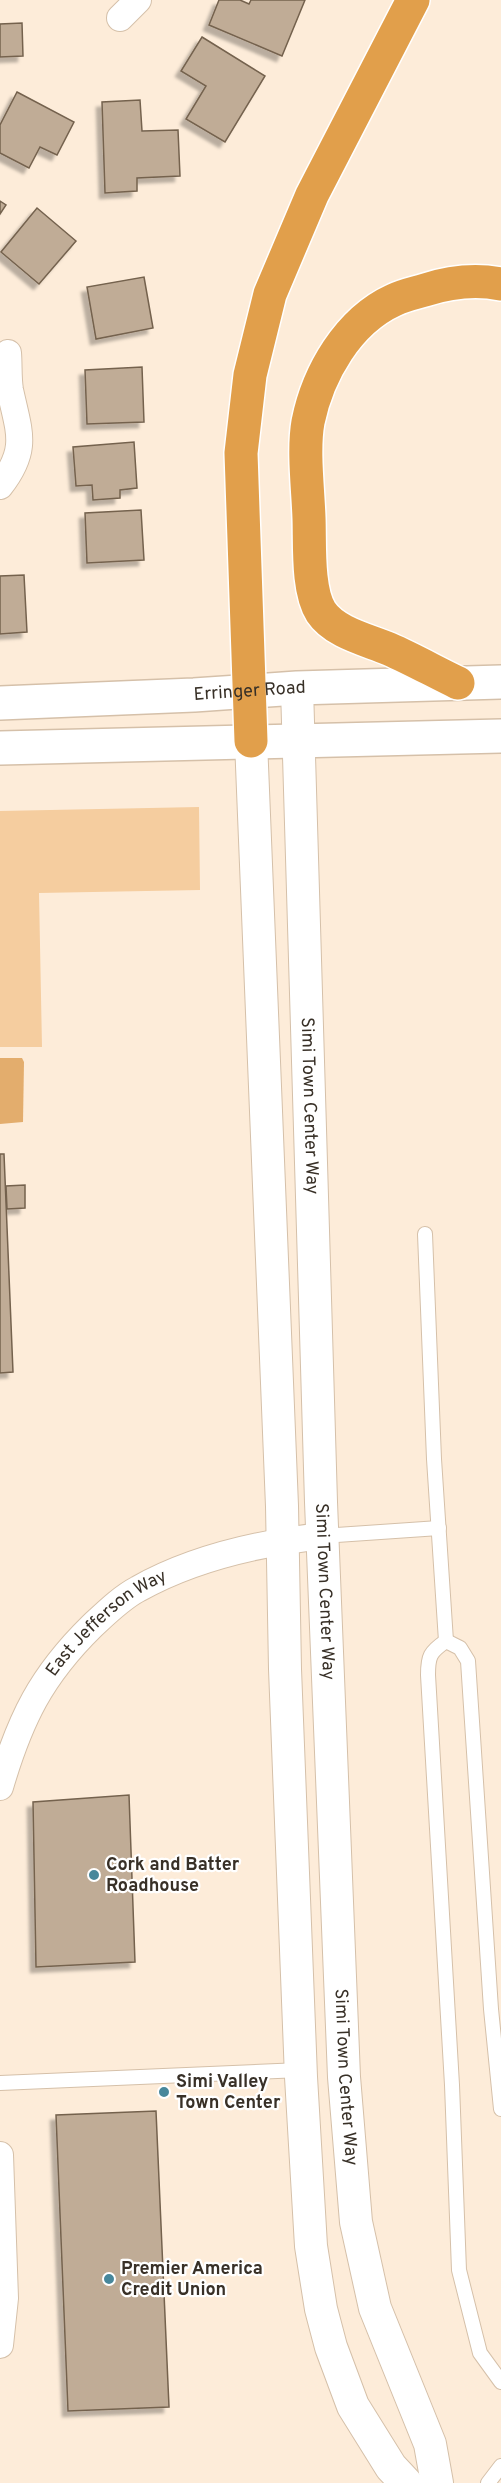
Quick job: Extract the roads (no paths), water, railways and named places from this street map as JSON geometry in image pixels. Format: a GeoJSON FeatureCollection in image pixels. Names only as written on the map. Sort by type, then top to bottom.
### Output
{"type":"FeatureCollection","features":[{"type":"Feature","properties":{"kind":"highway"},"geometry":{"type":"LineString","coordinates":[[251,741],[241,453],[250,375],[270,294],[312,195],[413,0]]}},
{"type":"Feature","properties":{"kind":"highway"},"geometry":{"type":"LineString","coordinates":[[458,683],[358,637],[338,626],[321,612],[311,581],[308,423],[322,380],[335,355],[365,318],[394,300],[448,283],[486,281],[501,284]]}},
{"type":"Feature","properties":{"kind":"main road","name":"Erringer Road"},"geometry":{"type":"LineString","coordinates":[[0,703],[297,688],[501,682]]}},
{"type":"Feature","properties":{"kind":"main road"},"geometry":{"type":"LineString","coordinates":[[0,748],[501,736]]}},
{"type":"Feature","properties":{"kind":"street"},"geometry":{"type":"LineString","coordinates":[[120,18],[138,0]]}},
{"type":"Feature","properties":{"kind":"street"},"geometry":{"type":"LineString","coordinates":[[0,486],[12,471],[20,444],[19,423],[10,388],[8,353]]}},
{"type":"Feature","properties":{"kind":"street","name":"Simi Town Center Way"},"geometry":{"type":"LineString","coordinates":[[297,688],[322,1536],[344,2065],[356,2222],[375,2308],[430,2444],[437,2483]]}},
{"type":"Feature","properties":{"kind":"street"},"geometry":{"type":"LineString","coordinates":[[251,741],[283,1541],[285,1669],[301,2070],[311,2246],[321,2309],[331,2347],[353,2406],[391,2467],[406,2483]]}},
{"type":"Feature","properties":{"kind":"street","name":"East Jefferson Way"},"geometry":{"type":"LineString","coordinates":[[0,1787],[11,1749],[41,1687],[64,1653],[105,1613],[136,1590],[175,1570],[283,1541],[322,1536]]}},
{"type":"Feature","properties":{"kind":"street"},"geometry":{"type":"LineString","coordinates":[[301,2070],[344,2065]]}},
{"type":"Feature","properties":{"kind":"street"},"geometry":{"type":"LineString","coordinates":[[0,2155],[5,2298],[0,2345]]}},
{"type":"Feature","properties":{"kind":"lane"},"geometry":{"type":"LineString","coordinates":[[425,1234],[446,1641]]}},
{"type":"Feature","properties":{"kind":"lane"},"geometry":{"type":"LineString","coordinates":[[322,1536],[439,1528]]}},
{"type":"Feature","properties":{"kind":"lane"},"geometry":{"type":"LineString","coordinates":[[446,1641],[460,1648],[468,1661],[491,2009],[501,2109]]}},
{"type":"Feature","properties":{"kind":"lane"},"geometry":{"type":"LineString","coordinates":[[446,1641],[433,1650],[428,1661],[428,1675],[451,2073],[459,2270],[480,2353],[501,2382]]}},
{"type":"Feature","properties":{"kind":"lane"},"geometry":{"type":"LineString","coordinates":[[0,2083],[301,2070]]}},
{"type":"Feature","properties":{"kind":"lane"},"geometry":{"type":"LineString","coordinates":[[488,2483],[501,2466]]}},
{"type":"Feature","properties":{"kind":"place","name":"Cork and Batter Roadhouse"},"geometry":{"type":"Point","coordinates":[94,1875]}},
{"type":"Feature","properties":{"kind":"place","name":"Simi Valley Town Center"},"geometry":{"type":"Point","coordinates":[164,2092]}},
{"type":"Feature","properties":{"kind":"place","name":"Premier America Credit Union"},"geometry":{"type":"Point","coordinates":[109,2279]}}]}
